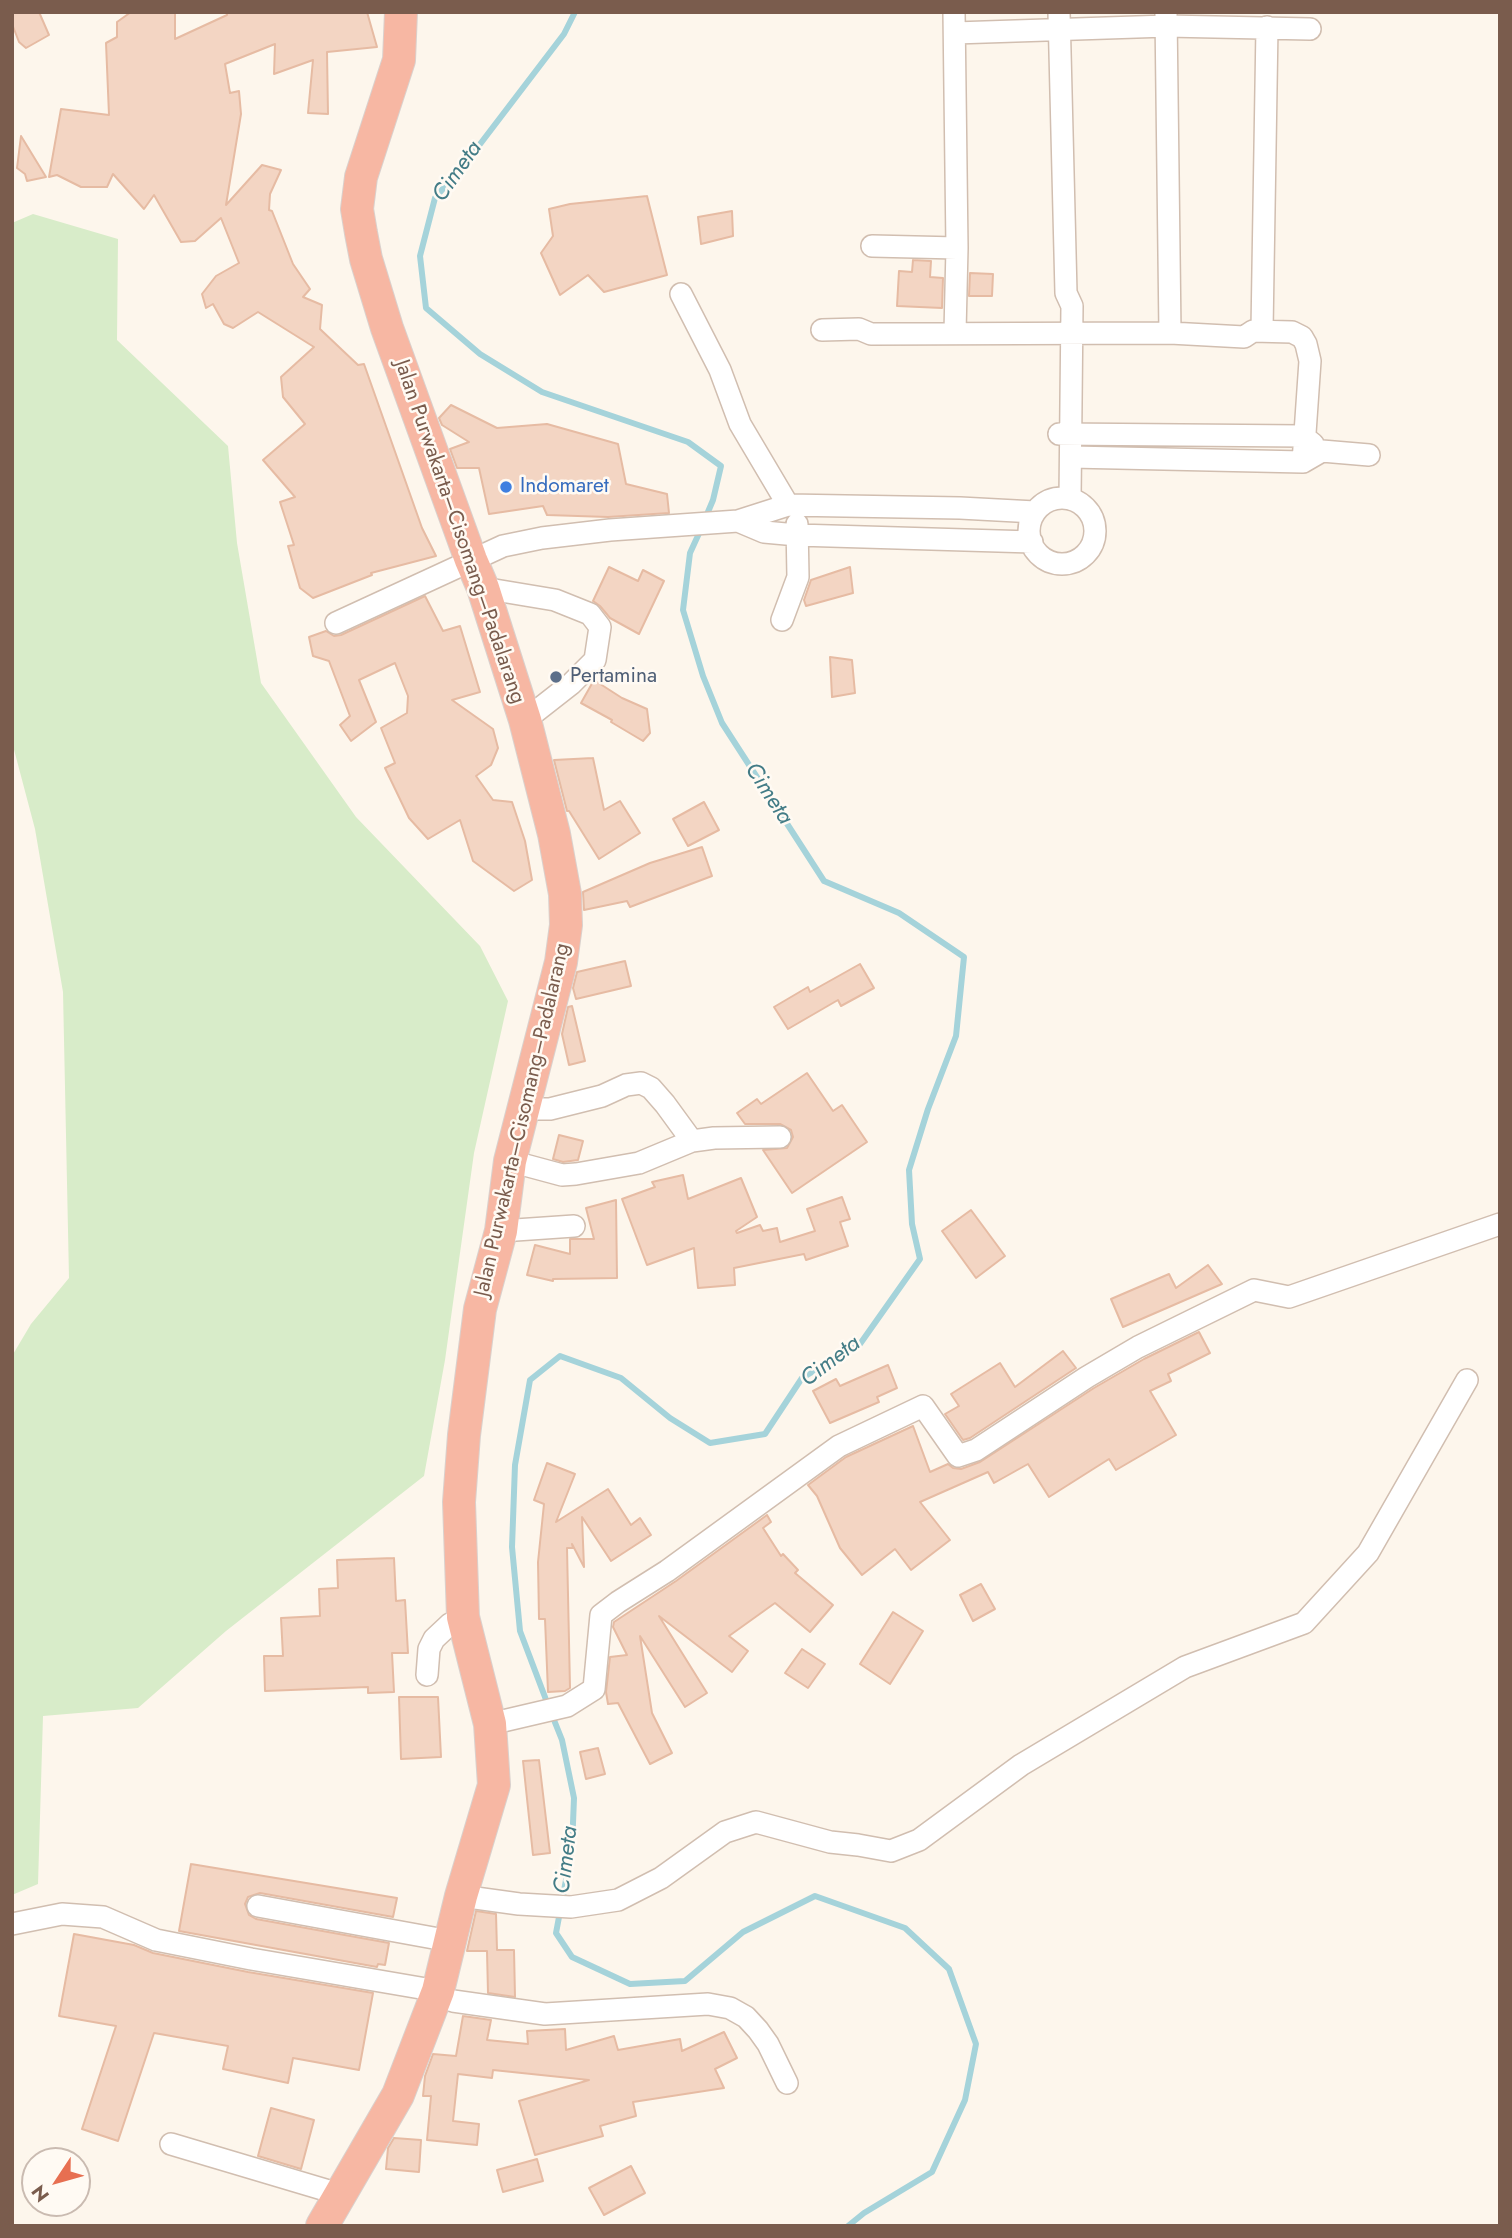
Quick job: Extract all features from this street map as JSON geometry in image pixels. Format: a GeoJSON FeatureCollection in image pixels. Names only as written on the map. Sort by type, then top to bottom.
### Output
{"type":"FeatureCollection","features":[{"type":"Feature","properties":{"kind":"highway","name":"Jalan Purwakarta–Cisomang–Padalarang"},"geometry":{"type":"LineString","coordinates":[[322,2226],[398,2095],[436,1994],[461,1896],[494,1785],[490,1724],[463,1617],[459,1502],[464,1435],[480,1309],[501,1231],[510,1161],[561,962],[566,925],[565,894],[554,834],[525,720],[477,574],[387,328],[366,259],[357,209],[361,177],[399,60],[401,12]]}},
{"type":"Feature","properties":{"kind":"street"},"geometry":{"type":"LineString","coordinates":[[1166,19],[1170,327]]}},
{"type":"Feature","properties":{"kind":"street"},"geometry":{"type":"LineString","coordinates":[[955,326],[957,248],[954,23],[1166,19],[1310,29]]}},
{"type":"Feature","properties":{"kind":"street"},"geometry":{"type":"LineString","coordinates":[[1060,21],[1066,293],[1072,306],[1066,327],[1065,498]]}},
{"type":"Feature","properties":{"kind":"street"},"geometry":{"type":"LineString","coordinates":[[1258,331],[1267,27]]}},
{"type":"Feature","properties":{"kind":"street"},"geometry":{"type":"LineString","coordinates":[[872,246],[957,248]]}},
{"type":"Feature","properties":{"kind":"street"},"geometry":{"type":"LineString","coordinates":[[681,295],[720,370],[740,424],[792,505],[797,536],[798,577],[782,620]]}},
{"type":"Feature","properties":{"kind":"street"},"geometry":{"type":"LineString","coordinates":[[822,330],[859,328],[871,334],[955,326],[1170,327],[1244,337],[1258,331],[1292,332],[1302,337],[1310,360],[1303,462]]}},
{"type":"Feature","properties":{"kind":"street"},"geometry":{"type":"LineString","coordinates":[[1065,434],[1303,436],[1322,452]]}},
{"type":"Feature","properties":{"kind":"street"},"geometry":{"type":"LineString","coordinates":[[1065,434],[1071,457],[1065,498]]}},
{"type":"Feature","properties":{"kind":"street"},"geometry":{"type":"LineString","coordinates":[[1071,457],[1303,462],[1322,452],[1369,455]]}},
{"type":"Feature","properties":{"kind":"street"},"geometry":{"type":"LineString","coordinates":[[1065,498],[1080,503],[1093,518],[1094,538],[1084,556],[1065,564],[1055,562],[1037,552],[1029,532],[1035,512],[1050,500],[1065,498]]}},
{"type":"Feature","properties":{"kind":"street"},"geometry":{"type":"LineString","coordinates":[[336,623],[477,574],[503,545],[542,538],[679,524],[727,522],[792,505],[1035,512]]}},
{"type":"Feature","properties":{"kind":"street"},"geometry":{"type":"LineString","coordinates":[[727,522],[764,532],[797,536],[1031,542]]}},
{"type":"Feature","properties":{"kind":"street"},"geometry":{"type":"LineString","coordinates":[[477,574],[590,614],[600,627],[595,660],[571,684],[525,720]]}},
{"type":"Feature","properties":{"kind":"street"},"geometry":{"type":"LineString","coordinates":[[523,1109],[550,1109],[602,1096],[626,1085],[641,1083],[651,1088],[692,1141]]}},
{"type":"Feature","properties":{"kind":"street"},"geometry":{"type":"LineString","coordinates":[[510,1161],[562,1175],[576,1174],[639,1163],[692,1141],[780,1137]]}},
{"type":"Feature","properties":{"kind":"street"},"geometry":{"type":"LineString","coordinates":[[490,1724],[567,1706],[594,1689],[601,1615],[667,1571],[839,1446],[923,1406],[958,1456],[976,1450],[1138,1347],[1254,1290],[1289,1297],[1500,1224]]}},
{"type":"Feature","properties":{"kind":"street"},"geometry":{"type":"LineString","coordinates":[[501,1231],[574,1226]]}},
{"type":"Feature","properties":{"kind":"street"},"geometry":{"type":"LineString","coordinates":[[461,1896],[572,1907],[618,1900],[661,1878],[725,1832],[756,1822],[831,1842],[858,1844],[891,1852],[919,1840],[1021,1765],[1185,1667],[1304,1623],[1368,1553],[1467,1380]]}},
{"type":"Feature","properties":{"kind":"street"},"geometry":{"type":"LineString","coordinates":[[427,1675],[429,1649],[434,1639],[450,1624],[463,1617]]}},
{"type":"Feature","properties":{"kind":"street"},"geometry":{"type":"LineString","coordinates":[[258,1906],[450,1941]]}},
{"type":"Feature","properties":{"kind":"street"},"geometry":{"type":"LineString","coordinates":[[12,1924],[62,1914],[103,1917],[156,1940],[545,2014],[708,2004],[730,2008],[746,2017],[758,2030],[787,2083]]}},
{"type":"Feature","properties":{"kind":"street"},"geometry":{"type":"LineString","coordinates":[[171,2144],[339,2194]]}},
{"type":"Feature","properties":{"kind":"green space"},"geometry":{"type":"Polygon","coordinates":[[[33,214],[118,239],[117,340],[228,446],[237,543],[261,683],[356,817],[480,946],[508,1001],[474,1153],[445,1360],[424,1476],[226,1631],[138,1708],[43,1716],[38,1884],[12,1895],[12,1356],[31,1324],[69,1278],[63,992],[35,829],[12,742],[12,223],[33,214]]]}},
{"type":"Feature","properties":{"kind":"building"},"geometry":{"type":"Polygon","coordinates":[[[12,12],[39,12],[49,35],[26,48],[19,42],[12,24],[12,12]]]}},
{"type":"Feature","properties":{"kind":"building"},"geometry":{"type":"Polygon","coordinates":[[[131,12],[175,12],[175,39],[227,15],[227,12],[367,12],[377,47],[327,52],[328,114],[308,113],[313,60],[274,74],[275,44],[225,64],[230,93],[239,91],[241,114],[226,205],[262,165],[281,170],[270,194],[269,210],[272,211],[293,264],[310,289],[303,297],[322,305],[320,329],[358,365],[364,364],[422,528],[436,556],[371,573],[372,575],[313,598],[300,588],[288,546],[294,545],[280,502],[295,497],[263,460],[305,424],[283,397],[281,377],[314,347],[258,312],[233,328],[224,324],[213,304],[206,308],[202,294],[216,276],[239,263],[221,218],[195,241],[181,242],[154,195],[144,209],[113,174],[107,187],[81,187],[57,175],[49,177],[61,109],[109,115],[106,43],[117,37],[117,22],[131,12]]]}},
{"type":"Feature","properties":{"kind":"building"},"geometry":{"type":"Polygon","coordinates":[[[21,136],[46,177],[27,181],[25,174],[17,168],[21,136]]]}},
{"type":"Feature","properties":{"kind":"building"},"geometry":{"type":"Polygon","coordinates":[[[647,196],[667,275],[604,292],[588,275],[560,295],[541,253],[553,236],[549,209],[570,204],[647,196]]]}},
{"type":"Feature","properties":{"kind":"building"},"geometry":{"type":"Polygon","coordinates":[[[732,211],[733,236],[701,244],[698,217],[732,211]]]}},
{"type":"Feature","properties":{"kind":"building"},"geometry":{"type":"Polygon","coordinates":[[[913,260],[931,261],[930,277],[943,278],[942,308],[897,306],[899,271],[912,272],[913,260]]]}},
{"type":"Feature","properties":{"kind":"building"},"geometry":{"type":"Polygon","coordinates":[[[970,273],[993,274],[992,296],[969,296],[970,273]]]}},
{"type":"Feature","properties":{"kind":"building"},"geometry":{"type":"Polygon","coordinates":[[[451,405],[497,428],[547,424],[618,444],[626,484],[667,494],[669,513],[608,517],[547,515],[543,506],[489,514],[479,468],[457,468],[450,449],[469,442],[442,425],[439,418],[451,405]]]}},
{"type":"Feature","properties":{"kind":"building"},"geometry":{"type":"Polygon","coordinates":[[[609,567],[638,581],[643,570],[664,581],[639,634],[610,618],[593,601],[609,567]]]}},
{"type":"Feature","properties":{"kind":"building"},"geometry":{"type":"Polygon","coordinates":[[[850,567],[853,593],[806,606],[804,600],[811,580],[850,567]]]}},
{"type":"Feature","properties":{"kind":"building"},"geometry":{"type":"Polygon","coordinates":[[[425,596],[443,631],[460,626],[480,692],[452,700],[493,729],[498,748],[491,765],[476,776],[493,800],[512,802],[525,841],[532,880],[514,891],[473,861],[460,820],[428,839],[409,818],[385,768],[395,763],[381,728],[407,713],[408,696],[395,663],[359,680],[376,722],[351,741],[340,725],[350,716],[329,661],[313,656],[309,637],[326,631],[334,636],[341,635],[425,596]]]}},
{"type":"Feature","properties":{"kind":"building"},"geometry":{"type":"Polygon","coordinates":[[[830,657],[852,660],[855,693],[832,697],[830,657]]]}},
{"type":"Feature","properties":{"kind":"building"},"geometry":{"type":"Polygon","coordinates":[[[594,680],[622,698],[647,709],[650,733],[643,741],[581,703],[594,680]]]}},
{"type":"Feature","properties":{"kind":"building"},"geometry":{"type":"Polygon","coordinates":[[[593,758],[604,810],[620,801],[640,833],[599,859],[567,811],[554,760],[593,758]]]}},
{"type":"Feature","properties":{"kind":"building"},"geometry":{"type":"Polygon","coordinates":[[[704,802],[719,830],[688,846],[673,819],[704,802]]]}},
{"type":"Feature","properties":{"kind":"building"},"geometry":{"type":"Polygon","coordinates":[[[702,847],[712,876],[630,907],[627,901],[584,910],[583,892],[650,863],[702,847]]]}},
{"type":"Feature","properties":{"kind":"building"},"geometry":{"type":"Polygon","coordinates":[[[625,961],[631,986],[576,999],[573,988],[577,972],[625,961]]]}},
{"type":"Feature","properties":{"kind":"building"},"geometry":{"type":"Polygon","coordinates":[[[860,964],[874,988],[841,1006],[838,1000],[788,1029],[774,1007],[808,987],[810,992],[860,964]]]}},
{"type":"Feature","properties":{"kind":"building"},"geometry":{"type":"Polygon","coordinates":[[[572,1006],[585,1061],[569,1065],[562,1034],[568,1007],[572,1006]]]}},
{"type":"Feature","properties":{"kind":"building"},"geometry":{"type":"Polygon","coordinates":[[[807,1073],[833,1111],[842,1105],[867,1142],[792,1193],[763,1150],[787,1148],[793,1137],[791,1130],[780,1124],[745,1124],[737,1113],[757,1099],[761,1104],[807,1073]]]}},
{"type":"Feature","properties":{"kind":"building"},"geometry":{"type":"Polygon","coordinates":[[[559,1135],[583,1141],[578,1160],[563,1162],[553,1159],[559,1135]]]}},
{"type":"Feature","properties":{"kind":"building"},"geometry":{"type":"Polygon","coordinates":[[[683,1175],[688,1199],[741,1178],[757,1217],[736,1231],[737,1233],[760,1225],[763,1231],[777,1228],[780,1242],[815,1231],[807,1209],[842,1197],[850,1219],[840,1222],[848,1246],[806,1260],[804,1254],[734,1268],[735,1285],[698,1288],[694,1248],[647,1265],[622,1199],[655,1187],[652,1182],[683,1175]]]}},
{"type":"Feature","properties":{"kind":"building"},"geometry":{"type":"Polygon","coordinates":[[[616,1200],[617,1278],[553,1281],[527,1275],[535,1245],[570,1254],[570,1239],[594,1239],[586,1208],[616,1200]]]}},
{"type":"Feature","properties":{"kind":"building"},"geometry":{"type":"Polygon","coordinates":[[[971,1210],[1005,1256],[976,1278],[942,1231],[971,1210]]]}},
{"type":"Feature","properties":{"kind":"building"},"geometry":{"type":"Polygon","coordinates":[[[1208,1265],[1222,1284],[1123,1327],[1111,1299],[1169,1274],[1176,1288],[1208,1265]]]}},
{"type":"Feature","properties":{"kind":"building"},"geometry":{"type":"Polygon","coordinates":[[[1199,1332],[1210,1353],[1168,1374],[1171,1381],[1150,1391],[1176,1435],[1116,1470],[1109,1459],[1049,1497],[1028,1464],[994,1483],[988,1472],[920,1502],[950,1540],[911,1570],[895,1549],[862,1575],[840,1548],[817,1496],[808,1485],[846,1457],[913,1426],[930,1472],[948,1464],[961,1469],[980,1462],[1094,1388],[1199,1332]]]}},
{"type":"Feature","properties":{"kind":"building"},"geometry":{"type":"Polygon","coordinates":[[[1063,1351],[1076,1368],[963,1440],[945,1414],[959,1406],[951,1394],[1000,1363],[1015,1387],[1063,1351]]]}},
{"type":"Feature","properties":{"kind":"building"},"geometry":{"type":"Polygon","coordinates":[[[888,1365],[897,1388],[877,1397],[879,1402],[830,1423],[813,1391],[836,1379],[840,1386],[888,1365]]]}},
{"type":"Feature","properties":{"kind":"building"},"geometry":{"type":"Polygon","coordinates":[[[547,1463],[575,1474],[556,1522],[608,1489],[631,1525],[640,1518],[651,1535],[611,1561],[582,1517],[584,1567],[572,1544],[573,1548],[567,1548],[570,1688],[548,1692],[545,1619],[539,1619],[538,1562],[544,1504],[534,1500],[547,1463]]]}},
{"type":"Feature","properties":{"kind":"building"},"geometry":{"type":"Polygon","coordinates":[[[767,1515],[771,1522],[763,1528],[781,1556],[783,1554],[798,1570],[795,1573],[833,1605],[810,1632],[775,1603],[729,1636],[748,1651],[732,1672],[659,1616],[707,1693],[685,1707],[640,1636],[652,1713],[672,1753],[650,1764],[618,1703],[608,1704],[606,1692],[610,1657],[627,1655],[613,1627],[614,1622],[767,1515]]]}},
{"type":"Feature","properties":{"kind":"building"},"geometry":{"type":"Polygon","coordinates":[[[394,1558],[396,1601],[405,1600],[408,1653],[392,1653],[394,1692],[368,1693],[368,1687],[265,1691],[264,1656],[283,1656],[281,1618],[320,1616],[319,1589],[338,1588],[337,1560],[394,1558]]]}},
{"type":"Feature","properties":{"kind":"building"},"geometry":{"type":"Polygon","coordinates":[[[981,1584],[995,1609],[973,1621],[960,1595],[981,1584]]]}},
{"type":"Feature","properties":{"kind":"building"},"geometry":{"type":"Polygon","coordinates":[[[893,1612],[923,1631],[890,1684],[860,1664],[893,1612]]]}},
{"type":"Feature","properties":{"kind":"building"},"geometry":{"type":"Polygon","coordinates":[[[802,1649],[825,1664],[808,1688],[785,1673],[802,1649]]]}},
{"type":"Feature","properties":{"kind":"building"},"geometry":{"type":"Polygon","coordinates":[[[399,1697],[438,1697],[441,1757],[401,1759],[399,1697]]]}},
{"type":"Feature","properties":{"kind":"building"},"geometry":{"type":"Polygon","coordinates":[[[598,1748],[605,1774],[586,1779],[580,1752],[598,1748]]]}},
{"type":"Feature","properties":{"kind":"building"},"geometry":{"type":"Polygon","coordinates":[[[539,1760],[550,1853],[533,1855],[523,1761],[539,1760]]]}},
{"type":"Feature","properties":{"kind":"building"},"geometry":{"type":"Polygon","coordinates":[[[191,1864],[397,1898],[393,1917],[260,1893],[248,1897],[245,1904],[249,1915],[256,1919],[389,1943],[385,1965],[378,1964],[377,1967],[179,1931],[191,1864]]]}},
{"type":"Feature","properties":{"kind":"building"},"geometry":{"type":"Polygon","coordinates":[[[476,1911],[496,1914],[497,1950],[514,1950],[515,1997],[488,1993],[487,1951],[467,1951],[476,1911]]]}},
{"type":"Feature","properties":{"kind":"building"},"geometry":{"type":"Polygon","coordinates":[[[74,1934],[248,1972],[373,1993],[359,2070],[293,2058],[288,2083],[223,2069],[228,2046],[154,2033],[118,2141],[82,2129],[116,2026],[59,2016],[74,1934]]]}},
{"type":"Feature","properties":{"kind":"building"},"geometry":{"type":"Polygon","coordinates":[[[463,2016],[491,2020],[487,2040],[528,2044],[527,2031],[565,2029],[566,2050],[614,2036],[618,2050],[680,2039],[682,2051],[724,2032],[737,2058],[715,2069],[724,2088],[633,2102],[636,2116],[600,2126],[603,2136],[535,2155],[519,2101],[589,2080],[493,2070],[492,2078],[458,2074],[453,2121],[479,2124],[477,2145],[427,2140],[431,2096],[423,2096],[425,2076],[433,2054],[456,2056],[463,2016]]]}},
{"type":"Feature","properties":{"kind":"building"},"geometry":{"type":"Polygon","coordinates":[[[271,2108],[314,2120],[301,2169],[258,2156],[271,2108]]]}},
{"type":"Feature","properties":{"kind":"building"},"geometry":{"type":"Polygon","coordinates":[[[394,2138],[421,2140],[419,2172],[386,2169],[388,2148],[394,2138]]]}},
{"type":"Feature","properties":{"kind":"building"},"geometry":{"type":"Polygon","coordinates":[[[537,2159],[543,2181],[503,2192],[497,2170],[537,2159]]]}},
{"type":"Feature","properties":{"kind":"building"},"geometry":{"type":"Polygon","coordinates":[[[631,2166],[645,2193],[604,2215],[589,2188],[631,2166]]]}},
{"type":"Feature","properties":{"kind":"waterway","name":"Cimeta"},"geometry":{"type":"LineString","coordinates":[[575,12],[564,34],[471,156],[435,198],[420,256],[426,308],[480,354],[542,392],[688,442],[721,466],[713,500],[705,519]]}},
{"type":"Feature","properties":{"kind":"waterway","name":"Cimeta"},"geometry":{"type":"LineString","coordinates":[[548,1705],[520,1631],[512,1547],[515,1465],[530,1380],[560,1356],[621,1378],[670,1418],[710,1443],[765,1434],[802,1378],[860,1344],[920,1259],[912,1224],[909,1170],[928,1109],[956,1036],[964,957],[899,913],[824,881],[722,723],[703,676],[683,610],[690,553],[701,529]]}},
{"type":"Feature","properties":{"kind":"waterway","name":"Cimeta"},"geometry":{"type":"LineString","coordinates":[[552,1715],[562,1740],[574,1798],[572,1848],[556,1933],[572,1957],[630,1984],[685,1981],[743,1932],[815,1896],[905,1928],[949,1969],[976,2044],[965,2100],[932,2172],[864,2213],[848,2226]]}},
{"type":"Feature","properties":{"kind":"place","name":"Indomaret"},"geometry":{"type":"Point","coordinates":[506,487]}},
{"type":"Feature","properties":{"kind":"place","name":"Pertamina"},"geometry":{"type":"Point","coordinates":[556,677]}}]}
